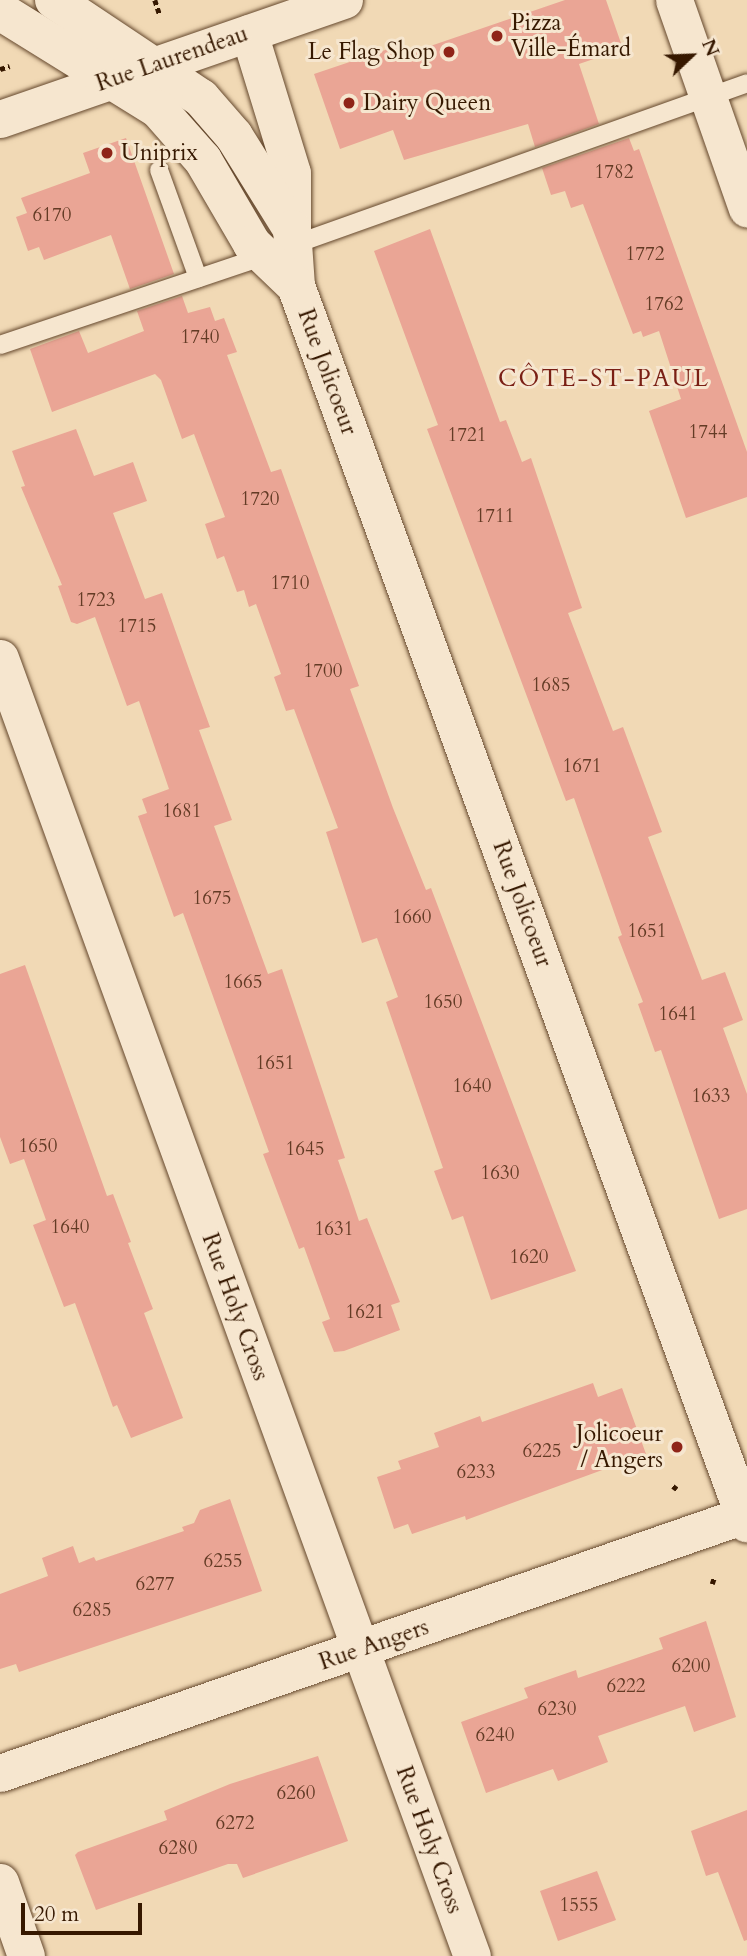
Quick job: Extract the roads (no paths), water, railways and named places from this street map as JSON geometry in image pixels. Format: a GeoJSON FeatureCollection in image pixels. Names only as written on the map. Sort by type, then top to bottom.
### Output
{"type":"FeatureCollection","features":[{"type":"Feature","properties":{"kind":"street","name":"Rue Jolicoeur"},"geometry":{"type":"LineString","coordinates":[[54,0],[201,98],[218,116],[283,243],[296,286],[746,1517]]}},
{"type":"Feature","properties":{"kind":"street","name":"Rue Laurendeau"},"geometry":{"type":"LineString","coordinates":[[0,119],[344,0]]}},
{"type":"Feature","properties":{"kind":"street"},"geometry":{"type":"LineString","coordinates":[[674,0],[747,209]]}},
{"type":"Feature","properties":{"kind":"street","name":"Rue Jolicoeur"},"geometry":{"type":"LineString","coordinates":[[0,11],[158,109],[184,137],[228,199],[252,244],[283,243]]}},
{"type":"Feature","properties":{"kind":"street"},"geometry":{"type":"LineString","coordinates":[[248,33],[292,173],[283,243]]}},
{"type":"Feature","properties":{"kind":"street","name":"Rue Holy Cross"},"geometry":{"type":"LineString","coordinates":[[0,657],[472,1956]]}},
{"type":"Feature","properties":{"kind":"street","name":"Rue Angers"},"geometry":{"type":"LineString","coordinates":[[0,1773],[746,1517]]}},
{"type":"Feature","properties":{"kind":"street"},"geometry":{"type":"LineString","coordinates":[[0,1882],[26,1956]]}},
{"type":"Feature","properties":{"kind":"lane"},"geometry":{"type":"LineString","coordinates":[[0,345],[198,278],[283,243],[747,83]]}},
{"type":"Feature","properties":{"kind":"lane"},"geometry":{"type":"LineString","coordinates":[[159,170],[198,278]]}},
{"type":"Feature","properties":{"kind":"place","name":"Pizza Ville-Émard"},"geometry":{"type":"Point","coordinates":[497,36]}},
{"type":"Feature","properties":{"kind":"place","name":"Le Flag Shop"},"geometry":{"type":"Point","coordinates":[449,52]}},
{"type":"Feature","properties":{"kind":"place","name":"Dairy Queen"},"geometry":{"type":"Point","coordinates":[349,103]}},
{"type":"Feature","properties":{"kind":"place","name":"Uniprix"},"geometry":{"type":"Point","coordinates":[107,153]}},
{"type":"Feature","properties":{"kind":"place","name":"Jolicoeur / Angers"},"geometry":{"type":"Point","coordinates":[677,1447]}},
{"type":"Feature","properties":{"kind":"district","name":"CÔTE-ST-PAUL"},"geometry":{"type":"Point","coordinates":[604,379]}}]}
